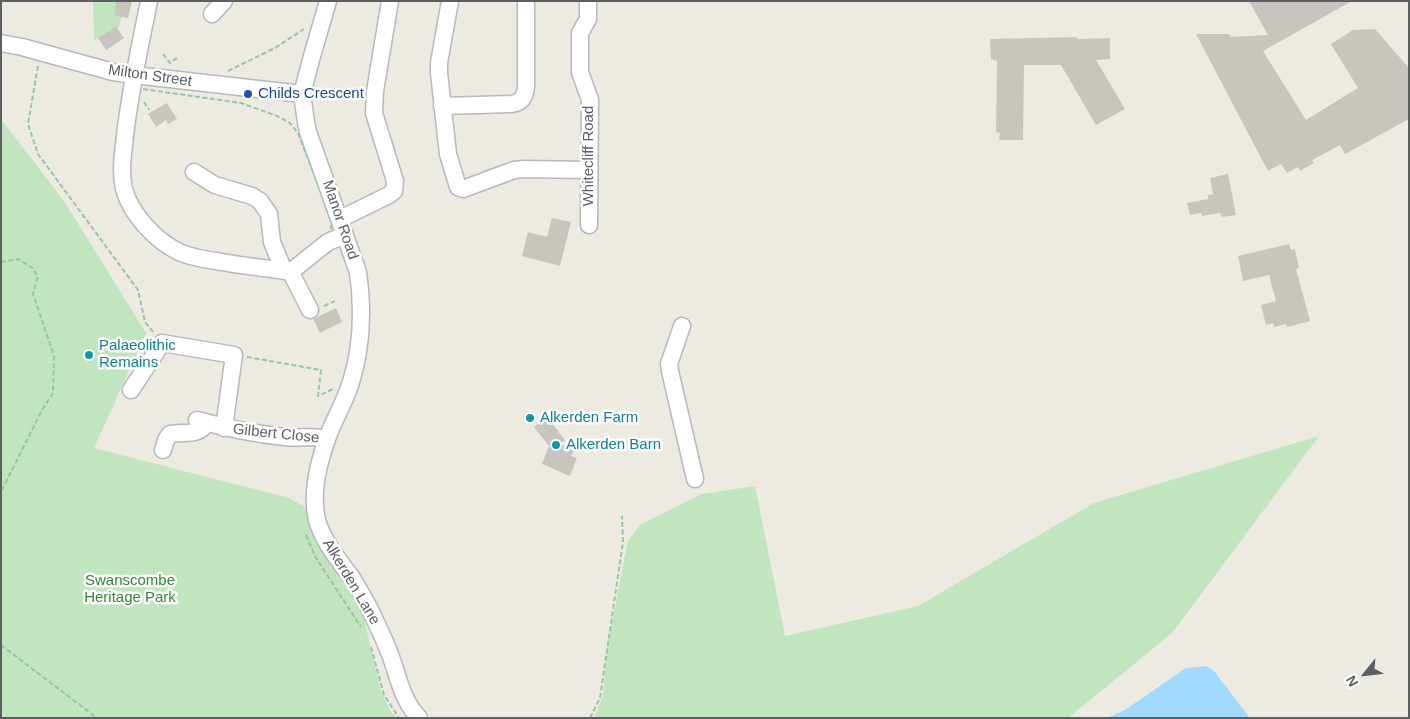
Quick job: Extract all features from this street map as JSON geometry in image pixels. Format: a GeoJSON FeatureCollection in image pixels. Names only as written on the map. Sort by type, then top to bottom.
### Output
{"type":"FeatureCollection","features":[{"type":"Feature","properties":{"kind":"street"},"geometry":{"type":"LineString","coordinates":[[149,1],[128,108],[122,178],[124,189],[130,202],[144,224],[159,239],[187,255],[208,260],[287,271],[327,242],[345,235]]}},
{"type":"Feature","properties":{"kind":"street"},"geometry":{"type":"LineString","coordinates":[[212,14],[224,1]]}},
{"type":"Feature","properties":{"kind":"street","name":"Manor Road"},"geometry":{"type":"LineString","coordinates":[[327,439],[351,382],[360,334],[358,272],[308,129],[302,94],[328,1]]}},
{"type":"Feature","properties":{"kind":"street"},"geometry":{"type":"LineString","coordinates":[[340,219],[394,191],[395,181],[374,113],[375,91],[390,1]]}},
{"type":"Feature","properties":{"kind":"street"},"geometry":{"type":"LineString","coordinates":[[450,1],[439,69],[448,154],[459,188],[463,189],[514,170],[589,170]]}},
{"type":"Feature","properties":{"kind":"street"},"geometry":{"type":"LineString","coordinates":[[442,106],[511,104],[518,103],[522,99],[526,92],[527,79],[526,1]]}},
{"type":"Feature","properties":{"kind":"street","name":"Whitecliff Road"},"geometry":{"type":"LineString","coordinates":[[588,1],[588,19],[580,33],[580,72],[590,100],[589,225]]}},
{"type":"Feature","properties":{"kind":"street","name":"Milton Street"},"geometry":{"type":"LineString","coordinates":[[1,43],[134,75],[302,94]]}},
{"type":"Feature","properties":{"kind":"street"},"geometry":{"type":"LineString","coordinates":[[194,172],[215,185],[252,196],[260,201],[268,214],[272,242],[310,310]]}},
{"type":"Feature","properties":{"kind":"street"},"geometry":{"type":"LineString","coordinates":[[682,326],[670,364],[670,371],[695,478]]}},
{"type":"Feature","properties":{"kind":"street"},"geometry":{"type":"LineString","coordinates":[[131,390],[162,343],[234,355],[224,428]]}},
{"type":"Feature","properties":{"kind":"street","name":"Gilbert Close"},"geometry":{"type":"LineString","coordinates":[[163,450],[167,438],[171,434],[203,429],[202,421],[224,428],[275,436],[327,439]]}},
{"type":"Feature","properties":{"kind":"street","name":"Alkerden Lane"},"geometry":{"type":"LineString","coordinates":[[327,439],[315,494],[318,522],[331,550],[355,583],[370,610],[389,652],[406,701],[419,718]]}},
{"type":"Feature","properties":{"kind":"path"},"geometry":{"type":"LineString","coordinates":[[225,72],[275,48],[305,28]]}},
{"type":"Feature","properties":{"kind":"path"},"geometry":{"type":"LineString","coordinates":[[40,52],[28,124],[38,154],[138,290],[145,322],[162,343]]}},
{"type":"Feature","properties":{"kind":"path"},"geometry":{"type":"LineString","coordinates":[[163,54],[170,63],[177,58]]}},
{"type":"Feature","properties":{"kind":"path"},"geometry":{"type":"LineString","coordinates":[[1,262],[18,258],[31,267],[38,276],[33,294],[54,356],[53,392],[1,492]]}},
{"type":"Feature","properties":{"kind":"path"},"geometry":{"type":"LineString","coordinates":[[234,355],[321,370],[318,396],[338,386]]}},
{"type":"Feature","properties":{"kind":"path"},"geometry":{"type":"LineString","coordinates":[[590,718],[600,698],[624,542],[622,516]]}},
{"type":"Feature","properties":{"kind":"path"},"geometry":{"type":"LineString","coordinates":[[1,645],[97,718]]}},
{"type":"Feature","properties":{"kind":"green space"},"geometry":{"type":"Polygon","coordinates":[[[93,1],[116,1],[114,15],[122,16],[119,27],[116,26],[94,40],[93,1]]]}},
{"type":"Feature","properties":{"kind":"green space","name":"Swanscombe Heritage Park"},"geometry":{"type":"Polygon","coordinates":[[[1,122],[4,123],[64,201],[146,333],[94,448],[289,498],[308,509],[333,564],[362,610],[381,692],[396,718],[1,718],[1,122]]]}},
{"type":"Feature","properties":{"kind":"green space"},"geometry":{"type":"Polygon","coordinates":[[[1319,436],[1172,633],[1068,718],[594,718],[603,696],[607,648],[628,541],[640,525],[702,494],[755,486],[785,636],[918,606],[1094,503],[1319,436]]]}},
{"type":"Feature","properties":{"kind":"water"},"geometry":{"type":"Polygon","coordinates":[[[1206,666],[1214,671],[1250,718],[1107,718],[1125,710],[1186,668],[1206,666]]]}},
{"type":"Feature","properties":{"kind":"building"},"geometry":{"type":"Polygon","coordinates":[[[116,1],[132,1],[128,18],[114,15],[116,1]]]}},
{"type":"Feature","properties":{"kind":"building"},"geometry":{"type":"Polygon","coordinates":[[[1249,1],[1352,1],[1263,51],[1306,120],[1358,88],[1331,44],[1353,30],[1375,29],[1409,68],[1409,119],[1345,154],[1340,145],[1312,160],[1314,163],[1300,171],[1298,167],[1287,173],[1281,164],[1268,171],[1196,34],[1229,34],[1231,37],[1268,35],[1249,1]]]}},
{"type":"Feature","properties":{"kind":"building"},"geometry":{"type":"Polygon","coordinates":[[[116,26],[124,38],[106,50],[98,38],[116,26]]]}},
{"type":"Feature","properties":{"kind":"building"},"geometry":{"type":"Polygon","coordinates":[[[1077,37],[1077,39],[1110,38],[1110,59],[1096,60],[1125,109],[1096,125],[1061,65],[1024,65],[1023,140],[999,140],[1000,133],[996,132],[997,61],[991,59],[990,39],[1077,37]]]}},
{"type":"Feature","properties":{"kind":"building"},"geometry":{"type":"Polygon","coordinates":[[[167,103],[177,119],[168,124],[166,120],[156,127],[148,114],[167,103]]]}},
{"type":"Feature","properties":{"kind":"building"},"geometry":{"type":"Polygon","coordinates":[[[1228,174],[1236,215],[1222,217],[1220,213],[1202,216],[1201,213],[1190,215],[1187,203],[1208,199],[1208,195],[1213,194],[1210,178],[1228,174]]]}},
{"type":"Feature","properties":{"kind":"building"},"geometry":{"type":"Polygon","coordinates":[[[552,218],[571,222],[560,266],[522,256],[528,232],[547,237],[552,218]]]}},
{"type":"Feature","properties":{"kind":"building"},"geometry":{"type":"Polygon","coordinates":[[[1289,244],[1291,250],[1295,249],[1299,268],[1296,269],[1310,321],[1287,327],[1286,324],[1274,327],[1273,323],[1266,325],[1261,305],[1276,301],[1269,275],[1243,281],[1238,256],[1289,244]]]}},
{"type":"Feature","properties":{"kind":"building"},"geometry":{"type":"Polygon","coordinates":[[[336,308],[342,322],[320,333],[313,319],[336,308]]]}},
{"type":"Feature","properties":{"kind":"building","name":"Alkerden Barn"},"geometry":{"type":"Polygon","coordinates":[[[547,417],[565,440],[560,444],[574,450],[571,456],[577,458],[570,476],[542,464],[549,446],[534,427],[547,417]]]}},
{"type":"Feature","properties":{"kind":"place","name":"Childs Crescent"},"geometry":{"type":"Point","coordinates":[248,94]}},
{"type":"Feature","properties":{"kind":"place","name":"Palaeolithic Remains"},"geometry":{"type":"Point","coordinates":[89,355]}},
{"type":"Feature","properties":{"kind":"place","name":"Alkerden Farm"},"geometry":{"type":"Point","coordinates":[530,418]}},
{"type":"Feature","properties":{"kind":"place","name":"Alkerden Barn"},"geometry":{"type":"Point","coordinates":[556,445]}}]}
